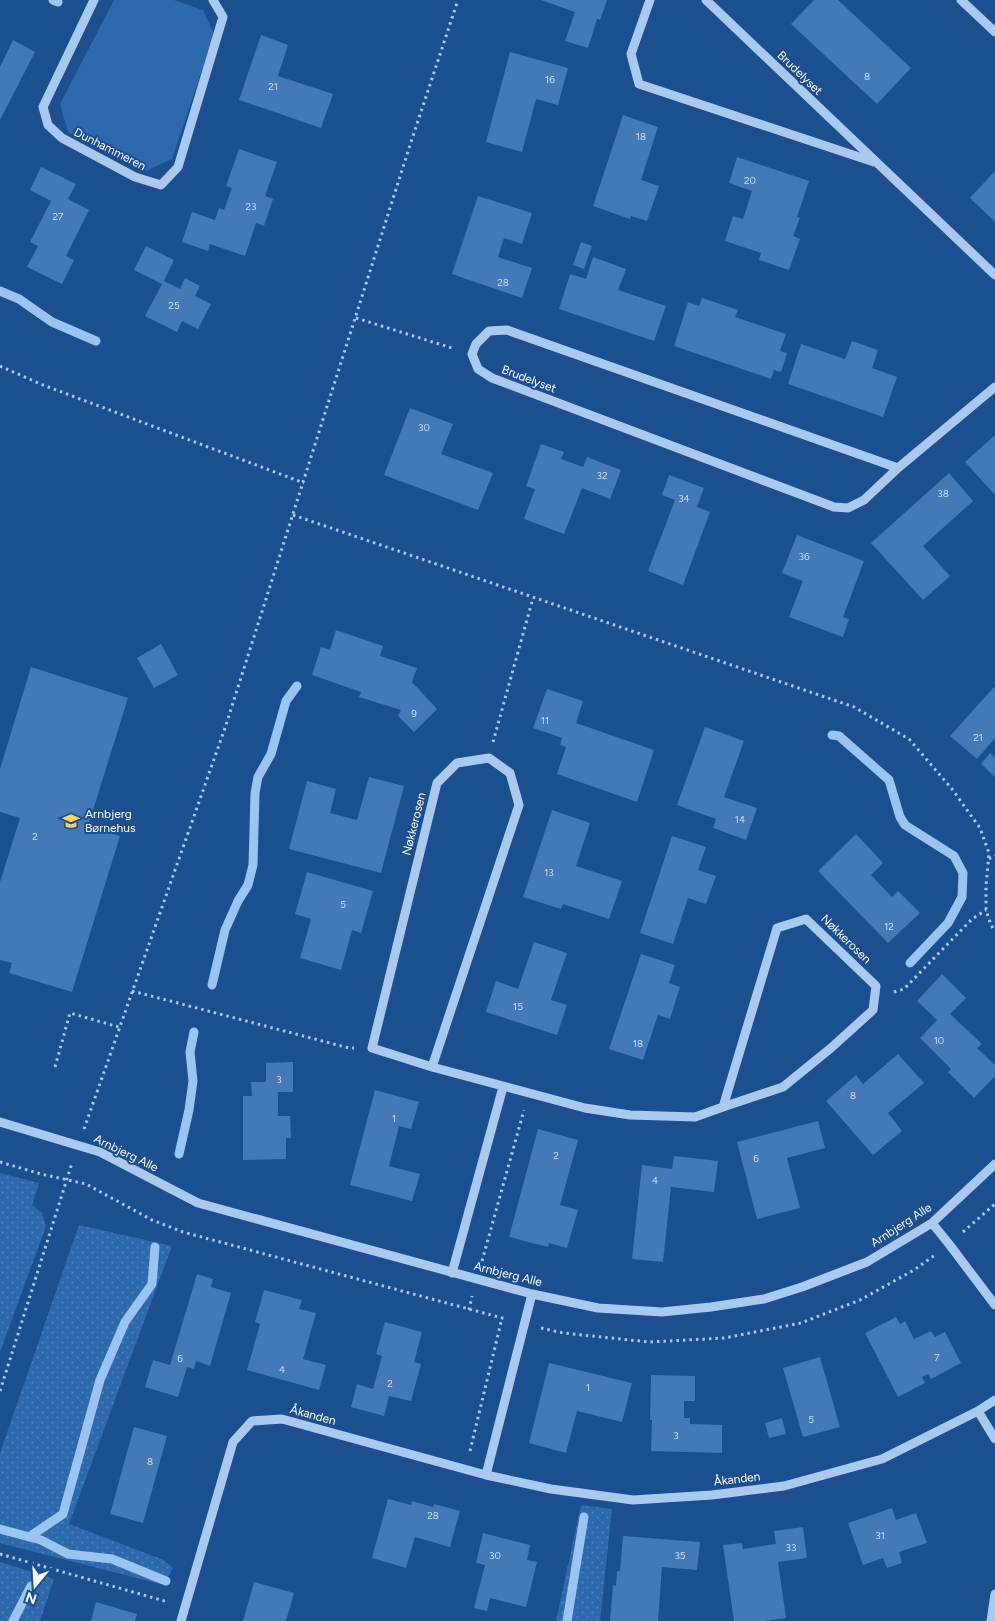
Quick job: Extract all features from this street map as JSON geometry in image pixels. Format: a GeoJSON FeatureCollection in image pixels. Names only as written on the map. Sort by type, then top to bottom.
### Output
{"type":"FeatureCollection","features":[{"type":"Feature","properties":{"kind":"street","name":"Dunhammeren"},"geometry":{"type":"LineString","coordinates":[[94,0],[43,107],[48,124],[62,138],[135,177],[161,185],[178,167],[223,17],[213,0]]}},
{"type":"Feature","properties":{"kind":"street","name":"Brudelyset"},"geometry":{"type":"LineString","coordinates":[[650,0],[631,54],[638,84],[877,163]]}},
{"type":"Feature","properties":{"kind":"street","name":"Brudelyset"},"geometry":{"type":"LineString","coordinates":[[706,0],[995,275]]}},
{"type":"Feature","properties":{"kind":"street"},"geometry":{"type":"LineString","coordinates":[[961,0],[995,32]]}},
{"type":"Feature","properties":{"kind":"street"},"geometry":{"type":"LineString","coordinates":[[472,354],[476,344],[489,331],[507,330],[898,468]]}},
{"type":"Feature","properties":{"kind":"street","name":"Brudelyset"},"geometry":{"type":"LineString","coordinates":[[472,354],[478,369],[492,378],[834,507],[848,508],[864,500],[898,468],[995,387]]}},
{"type":"Feature","properties":{"kind":"street"},"geometry":{"type":"LineString","coordinates":[[432,1067],[519,805],[510,773],[489,758]]}},
{"type":"Feature","properties":{"kind":"street","name":"Nøkkerosen"},"geometry":{"type":"LineString","coordinates":[[372,1048],[437,783],[457,764],[489,758]]}},
{"type":"Feature","properties":{"kind":"street","name":"Nøkkerosen"},"geometry":{"type":"LineString","coordinates":[[723,1107],[777,928],[806,919],[876,986],[874,998]]}},
{"type":"Feature","properties":{"kind":"street"},"geometry":{"type":"LineString","coordinates":[[372,1048],[432,1067],[585,1108],[630,1115],[695,1117],[783,1086],[831,1048],[873,1010],[874,998]]}},
{"type":"Feature","properties":{"kind":"street"},"geometry":{"type":"LineString","coordinates":[[452,1273],[503,1087]]}},
{"type":"Feature","properties":{"kind":"street","name":"Arnbjerg Alle"},"geometry":{"type":"LineString","coordinates":[[0,1122],[100,1152],[198,1203],[532,1294],[598,1308],[662,1312],[764,1299],[802,1287],[867,1262],[932,1223],[995,1164]]}},
{"type":"Feature","properties":{"kind":"street"},"geometry":{"type":"LineString","coordinates":[[932,1223],[995,1305]]}},
{"type":"Feature","properties":{"kind":"street"},"geometry":{"type":"LineString","coordinates":[[486,1475],[532,1294]]}},
{"type":"Feature","properties":{"kind":"street","name":"Åkanden"},"geometry":{"type":"LineString","coordinates":[[182,1621],[233,1442],[252,1421],[282,1419],[486,1475],[551,1489],[633,1500],[721,1494],[784,1486],[882,1459],[978,1411],[995,1400]]}},
{"type":"Feature","properties":{"kind":"street"},"geometry":{"type":"LineString","coordinates":[[978,1411],[995,1439]]}},
{"type":"Feature","properties":{"kind":"street"},"geometry":{"type":"LineString","coordinates":[[991,1621],[995,1594]]}},
{"type":"Feature","properties":{"kind":"path"},"geometry":{"type":"LineString","coordinates":[[0,1391],[78,1145],[225,728],[408,151],[458,0]]}},
{"type":"Feature","properties":{"kind":"path"},"geometry":{"type":"LineString","coordinates":[[356,318],[472,354]]}},
{"type":"Feature","properties":{"kind":"path"},"geometry":{"type":"LineString","coordinates":[[0,366],[43,385],[304,483]]}},
{"type":"Feature","properties":{"kind":"path"},"geometry":{"type":"LineString","coordinates":[[293,515],[854,706],[909,739],[952,789],[980,828],[989,852],[986,910],[991,925],[995,930]]}},
{"type":"Feature","properties":{"kind":"path"},"geometry":{"type":"LineString","coordinates":[[489,758],[533,598]]}},
{"type":"Feature","properties":{"kind":"path"},"geometry":{"type":"LineString","coordinates":[[988,860],[995,855]]}},
{"type":"Feature","properties":{"kind":"path"},"geometry":{"type":"LineString","coordinates":[[874,998],[904,989],[972,919],[986,910]]}},
{"type":"Feature","properties":{"kind":"path"},"geometry":{"type":"LineString","coordinates":[[132,991],[349,1048],[372,1048]]}},
{"type":"Feature","properties":{"kind":"path"},"geometry":{"type":"LineString","coordinates":[[55,1066],[70,1013],[119,1027]]}},
{"type":"Feature","properties":{"kind":"path"},"geometry":{"type":"LineString","coordinates":[[477,1279],[529,1094]]}},
{"type":"Feature","properties":{"kind":"path"},"geometry":{"type":"LineString","coordinates":[[465,1469],[502,1318]]}},
{"type":"Feature","properties":{"kind":"path"},"geometry":{"type":"LineString","coordinates":[[0,1554],[185,1607]]}},
{"type":"Feature","properties":{"kind":"shaded area"},"geometry":{"type":"Polygon","coordinates":[[[114,0],[174,0],[203,10],[214,34],[172,159],[146,171],[68,132],[60,104],[114,0]]]}},
{"type":"Feature","properties":{"kind":"shaded area"},"geometry":{"type":"Polygon","coordinates":[[[0,1173],[39,1183],[32,1205],[42,1213],[46,1226],[0,1352],[0,1173]]]}},
{"type":"Feature","properties":{"kind":"shaded area"},"geometry":{"type":"Polygon","coordinates":[[[79,1225],[172,1246],[69,1524],[164,1560],[173,1568],[160,1584],[0,1543],[0,1453],[79,1225]]]}},
{"type":"Feature","properties":{"kind":"shaded area"},"geometry":{"type":"Polygon","coordinates":[[[581,1505],[612,1509],[600,1621],[556,1621],[581,1505]]]}},
{"type":"Feature","properties":{"kind":"shaded area"},"geometry":{"type":"Polygon","coordinates":[[[0,1562],[54,1579],[40,1621],[0,1621],[0,1562]]]}},
{"type":"Feature","properties":{"kind":"building"},"geometry":{"type":"Polygon","coordinates":[[[541,0],[607,0],[600,20],[597,19],[588,48],[565,41],[575,12],[541,0]]]}},
{"type":"Feature","properties":{"kind":"building"},"geometry":{"type":"Polygon","coordinates":[[[814,0],[838,0],[911,68],[877,104],[791,24],[814,0]]]}},
{"type":"Feature","properties":{"kind":"building"},"geometry":{"type":"Polygon","coordinates":[[[261,35],[288,45],[278,76],[333,94],[321,128],[239,100],[261,35]]]}},
{"type":"Feature","properties":{"kind":"building"},"geometry":{"type":"Polygon","coordinates":[[[13,40],[35,52],[0,120],[0,67],[13,40]]]}},
{"type":"Feature","properties":{"kind":"building"},"geometry":{"type":"Polygon","coordinates":[[[510,52],[568,68],[558,105],[536,99],[522,152],[486,142],[510,52]]]}},
{"type":"Feature","properties":{"kind":"building"},"geometry":{"type":"Polygon","coordinates":[[[623,115],[658,127],[641,180],[659,186],[647,221],[631,216],[630,219],[593,206],[623,115]]]}},
{"type":"Feature","properties":{"kind":"building"},"geometry":{"type":"Polygon","coordinates":[[[239,149],[277,162],[265,196],[273,199],[264,226],[256,223],[245,256],[210,244],[208,251],[182,242],[192,212],[215,220],[219,208],[224,210],[232,188],[226,186],[239,149]]]}},
{"type":"Feature","properties":{"kind":"building"},"geometry":{"type":"Polygon","coordinates":[[[737,157],[809,181],[797,217],[800,218],[793,236],[800,239],[789,270],[759,260],[761,253],[725,241],[733,216],[743,219],[752,191],[729,183],[737,157]]]}},
{"type":"Feature","properties":{"kind":"building"},"geometry":{"type":"Polygon","coordinates":[[[41,167],[76,184],[68,199],[89,210],[66,256],[74,260],[62,284],[27,267],[38,246],[30,242],[51,201],[30,190],[41,167]]]}},
{"type":"Feature","properties":{"kind":"building"},"geometry":{"type":"Polygon","coordinates":[[[995,171],[995,222],[970,198],[995,171]]]}},
{"type":"Feature","properties":{"kind":"building"},"geometry":{"type":"Polygon","coordinates":[[[478,196],[532,213],[522,244],[504,238],[498,257],[532,268],[522,298],[452,274],[478,196]]]}},
{"type":"Feature","properties":{"kind":"building"},"geometry":{"type":"Polygon","coordinates":[[[581,242],[592,246],[584,269],[573,265],[581,242]]]}},
{"type":"Feature","properties":{"kind":"building"},"geometry":{"type":"Polygon","coordinates":[[[146,246],[174,260],[164,281],[180,289],[185,278],[200,286],[195,296],[211,304],[198,329],[182,321],[177,332],[145,316],[162,284],[134,270],[146,246]]]}},
{"type":"Feature","properties":{"kind":"building"},"geometry":{"type":"Polygon","coordinates":[[[593,257],[626,269],[618,290],[666,306],[654,341],[559,309],[570,274],[586,279],[593,257]]]}},
{"type":"Feature","properties":{"kind":"building"},"geometry":{"type":"Polygon","coordinates":[[[702,298],[738,310],[735,317],[786,334],[780,351],[787,353],[781,372],[774,370],[771,379],[674,346],[688,302],[699,306],[702,298]]]}},
{"type":"Feature","properties":{"kind":"building"},"geometry":{"type":"Polygon","coordinates":[[[852,341],[878,350],[872,368],[897,377],[883,417],[788,384],[801,344],[845,359],[852,341]]]}},
{"type":"Feature","properties":{"kind":"building"},"geometry":{"type":"Polygon","coordinates":[[[410,408],[453,424],[441,454],[493,473],[478,510],[384,475],[410,408]]]}},
{"type":"Feature","properties":{"kind":"building"},"geometry":{"type":"Polygon","coordinates":[[[995,435],[995,495],[965,462],[995,435]]]}},
{"type":"Feature","properties":{"kind":"building"},"geometry":{"type":"Polygon","coordinates":[[[541,444],[564,452],[561,459],[583,467],[587,457],[621,470],[610,499],[582,488],[564,534],[524,519],[535,489],[526,486],[541,444]]]}},
{"type":"Feature","properties":{"kind":"building"},"geometry":{"type":"Polygon","coordinates":[[[949,473],[973,501],[923,546],[950,576],[923,600],[871,543],[949,473]]]}},
{"type":"Feature","properties":{"kind":"building"},"geometry":{"type":"Polygon","coordinates":[[[669,475],[704,488],[697,507],[710,512],[683,585],[648,571],[675,500],[662,495],[669,475]]]}},
{"type":"Feature","properties":{"kind":"building"},"geometry":{"type":"Polygon","coordinates":[[[797,535],[864,561],[843,617],[849,619],[843,637],[789,617],[803,581],[782,573],[797,535]]]}},
{"type":"Feature","properties":{"kind":"building"},"geometry":{"type":"Polygon","coordinates":[[[336,630],[383,646],[380,656],[417,668],[412,682],[437,709],[414,732],[398,716],[401,710],[359,697],[361,692],[312,675],[321,647],[330,650],[336,630]]]}},
{"type":"Feature","properties":{"kind":"building"},"geometry":{"type":"Polygon","coordinates":[[[161,644],[178,675],[154,688],[137,658],[161,644]]]}},
{"type":"Feature","properties":{"kind":"building"},"geometry":{"type":"Polygon","coordinates":[[[31,667],[128,698],[88,826],[120,836],[72,992],[9,973],[12,963],[0,960],[0,882],[20,818],[0,812],[0,769],[31,667]]]}},
{"type":"Feature","properties":{"kind":"building"},"geometry":{"type":"Polygon","coordinates":[[[995,686],[995,738],[977,759],[950,736],[995,686]]]}},
{"type":"Feature","properties":{"kind":"building"},"geometry":{"type":"Polygon","coordinates":[[[547,689],[583,701],[576,723],[654,750],[637,802],[557,774],[566,747],[560,745],[562,738],[533,728],[547,689]]]}},
{"type":"Feature","properties":{"kind":"building"},"geometry":{"type":"Polygon","coordinates":[[[705,727],[744,741],[724,797],[757,808],[746,840],[713,828],[716,819],[677,805],[705,727]]]}},
{"type":"Feature","properties":{"kind":"building"},"geometry":{"type":"Polygon","coordinates":[[[990,753],[995,758],[995,777],[981,764],[990,753]]]}},
{"type":"Feature","properties":{"kind":"building"},"geometry":{"type":"Polygon","coordinates":[[[369,777],[404,786],[381,873],[289,849],[307,781],[336,789],[330,813],[357,820],[369,777]]]}},
{"type":"Feature","properties":{"kind":"building"},"geometry":{"type":"Polygon","coordinates":[[[552,810],[590,823],[576,866],[622,881],[609,919],[563,904],[561,909],[523,897],[552,810]]]}},
{"type":"Feature","properties":{"kind":"building"},"geometry":{"type":"Polygon","coordinates":[[[856,834],[883,863],[871,875],[892,897],[898,891],[920,913],[888,943],[818,871],[856,834]]]}},
{"type":"Feature","properties":{"kind":"building"},"geometry":{"type":"Polygon","coordinates":[[[672,836],[706,847],[698,870],[716,876],[706,904],[688,898],[673,944],[640,933],[672,836]]]}},
{"type":"Feature","properties":{"kind":"building"},"geometry":{"type":"Polygon","coordinates":[[[307,872],[373,891],[361,933],[352,930],[341,970],[300,958],[311,919],[295,914],[307,872]]]}},
{"type":"Feature","properties":{"kind":"building"},"geometry":{"type":"Polygon","coordinates":[[[534,942],[567,953],[551,1000],[567,1005],[557,1035],[486,1012],[496,981],[518,989],[534,942]]]}},
{"type":"Feature","properties":{"kind":"building"},"geometry":{"type":"Polygon","coordinates":[[[641,954],[675,965],[669,983],[680,987],[670,1019],[658,1015],[643,1060],[609,1049],[641,954]]]}},
{"type":"Feature","properties":{"kind":"building"},"geometry":{"type":"Polygon","coordinates":[[[942,974],[966,998],[950,1014],[982,1044],[977,1048],[995,1065],[995,1076],[974,1098],[948,1072],[951,1069],[920,1038],[937,1020],[917,1001],[942,974]]]}},
{"type":"Feature","properties":{"kind":"building"},"geometry":{"type":"Polygon","coordinates":[[[898,1054],[924,1083],[888,1113],[902,1131],[873,1155],[826,1101],[856,1075],[863,1084],[898,1054]]]}},
{"type":"Feature","properties":{"kind":"building"},"geometry":{"type":"Polygon","coordinates":[[[293,1062],[293,1092],[278,1092],[278,1116],[290,1116],[291,1138],[286,1138],[286,1159],[243,1160],[243,1096],[252,1096],[251,1082],[266,1082],[266,1063],[293,1062]]]}},
{"type":"Feature","properties":{"kind":"building"},"geometry":{"type":"Polygon","coordinates":[[[375,1090],[419,1102],[411,1129],[399,1126],[389,1166],[420,1174],[412,1201],[350,1185],[375,1090]]]}},
{"type":"Feature","properties":{"kind":"building"},"geometry":{"type":"Polygon","coordinates":[[[818,1121],[825,1148],[787,1158],[800,1208],[757,1219],[737,1142],[818,1121]]]}},
{"type":"Feature","properties":{"kind":"building"},"geometry":{"type":"Polygon","coordinates":[[[538,1129],[578,1140],[560,1205],[578,1210],[567,1248],[549,1243],[548,1247],[509,1237],[538,1129]]]}},
{"type":"Feature","properties":{"kind":"building"},"geometry":{"type":"Polygon","coordinates":[[[674,1156],[718,1161],[714,1192],[671,1187],[663,1262],[632,1259],[642,1165],[672,1169],[674,1156]]]}},
{"type":"Feature","properties":{"kind":"building"},"geometry":{"type":"Polygon","coordinates":[[[197,1274],[213,1279],[211,1287],[231,1293],[210,1366],[196,1361],[194,1369],[187,1367],[178,1397],[145,1387],[153,1360],[170,1365],[197,1274]]]}},
{"type":"Feature","properties":{"kind":"building"},"geometry":{"type":"Polygon","coordinates":[[[264,1290],[302,1300],[299,1309],[316,1313],[303,1359],[326,1365],[319,1390],[247,1370],[260,1324],[255,1322],[264,1290]]]}},
{"type":"Feature","properties":{"kind":"building"},"geometry":{"type":"Polygon","coordinates":[[[896,1317],[900,1324],[905,1321],[914,1339],[931,1331],[935,1337],[945,1332],[961,1363],[931,1379],[928,1374],[922,1377],[925,1383],[898,1397],[865,1333],[896,1317]]]}},
{"type":"Feature","properties":{"kind":"building"},"geometry":{"type":"Polygon","coordinates":[[[385,1322],[422,1332],[414,1362],[421,1364],[411,1401],[389,1396],[384,1416],[351,1407],[357,1384],[373,1389],[382,1356],[376,1354],[385,1322]]]}},
{"type":"Feature","properties":{"kind":"building"},"geometry":{"type":"Polygon","coordinates":[[[820,1357],[840,1427],[803,1437],[783,1368],[820,1357]]]}},
{"type":"Feature","properties":{"kind":"building"},"geometry":{"type":"Polygon","coordinates":[[[549,1363],[632,1383],[622,1422],[577,1411],[566,1453],[529,1443],[549,1363]]]}},
{"type":"Feature","properties":{"kind":"building"},"geometry":{"type":"Polygon","coordinates":[[[651,1375],[695,1376],[695,1401],[684,1401],[684,1418],[690,1418],[690,1424],[722,1425],[722,1453],[651,1451],[651,1375]]]}},
{"type":"Feature","properties":{"kind":"building"},"geometry":{"type":"Polygon","coordinates":[[[782,1418],[786,1434],[769,1438],[765,1423],[782,1418]]]}},
{"type":"Feature","properties":{"kind":"building"},"geometry":{"type":"Polygon","coordinates":[[[134,1427],[167,1436],[143,1523],[110,1514],[134,1427]]]}},
{"type":"Feature","properties":{"kind":"building"},"geometry":{"type":"Polygon","coordinates":[[[388,1499],[411,1505],[412,1501],[433,1507],[434,1504],[460,1511],[450,1547],[415,1537],[406,1568],[372,1558],[388,1499]]]}},
{"type":"Feature","properties":{"kind":"building"},"geometry":{"type":"Polygon","coordinates":[[[892,1508],[896,1520],[916,1513],[927,1543],[899,1552],[902,1563],[887,1568],[883,1558],[863,1565],[848,1523],[892,1508]]]}},
{"type":"Feature","properties":{"kind":"building"},"geometry":{"type":"Polygon","coordinates":[[[803,1527],[807,1558],[778,1562],[786,1618],[765,1621],[734,1621],[723,1545],[742,1543],[743,1549],[776,1544],[774,1531],[803,1527]]]}},
{"type":"Feature","properties":{"kind":"building"},"geometry":{"type":"Polygon","coordinates":[[[483,1533],[530,1545],[527,1560],[537,1562],[526,1607],[490,1598],[487,1611],[474,1608],[485,1565],[476,1563],[483,1533]]]}},
{"type":"Feature","properties":{"kind":"building"},"geometry":{"type":"Polygon","coordinates":[[[623,1536],[700,1542],[697,1570],[662,1567],[658,1621],[610,1621],[613,1585],[616,1586],[617,1571],[620,1571],[623,1536]]]}},
{"type":"Feature","properties":{"kind":"building"},"geometry":{"type":"Polygon","coordinates":[[[254,1582],[294,1593],[286,1621],[243,1621],[254,1582]]]}},
{"type":"Feature","properties":{"kind":"building"},"geometry":{"type":"Polygon","coordinates":[[[96,1602],[137,1614],[135,1621],[91,1621],[96,1602]]]}},
{"type":"Feature","properties":{"kind":"waterway"},"geometry":{"type":"LineString","coordinates":[[53,0],[58,2]]}},
{"type":"Feature","properties":{"kind":"waterway"},"geometry":{"type":"LineString","coordinates":[[0,291],[19,299],[52,322],[96,341]]}},
{"type":"Feature","properties":{"kind":"waterway"},"geometry":{"type":"LineString","coordinates":[[212,985],[225,930],[238,901],[248,885],[253,865],[255,793],[258,777],[271,754],[286,701],[297,686]]}},
{"type":"Feature","properties":{"kind":"waterway"},"geometry":{"type":"LineString","coordinates":[[832,735],[839,736],[889,780],[900,817],[905,825],[954,856],[963,873],[962,897],[948,923],[910,963]]}},
{"type":"Feature","properties":{"kind":"waterway"},"geometry":{"type":"LineString","coordinates":[[179,1154],[189,1110],[193,1081],[190,1052],[194,1032]]}},
{"type":"Feature","properties":{"kind":"waterway"},"geometry":{"type":"LineString","coordinates":[[29,1537],[63,1514],[100,1380],[125,1322],[152,1284],[155,1247]]}},
{"type":"Feature","properties":{"kind":"waterway"},"geometry":{"type":"LineString","coordinates":[[567,1621],[584,1517]]}},
{"type":"Feature","properties":{"kind":"waterway"},"geometry":{"type":"LineString","coordinates":[[0,1529],[41,1540],[68,1554],[112,1559],[166,1581]]}},
{"type":"Feature","properties":{"kind":"waterway"},"geometry":{"type":"LineString","coordinates":[[13,1621],[31,1586]]}},
{"type":"Feature","properties":{"kind":"place","name":"Arnbjerg Børnehus"},"geometry":{"type":"Point","coordinates":[71,821]}}]}
